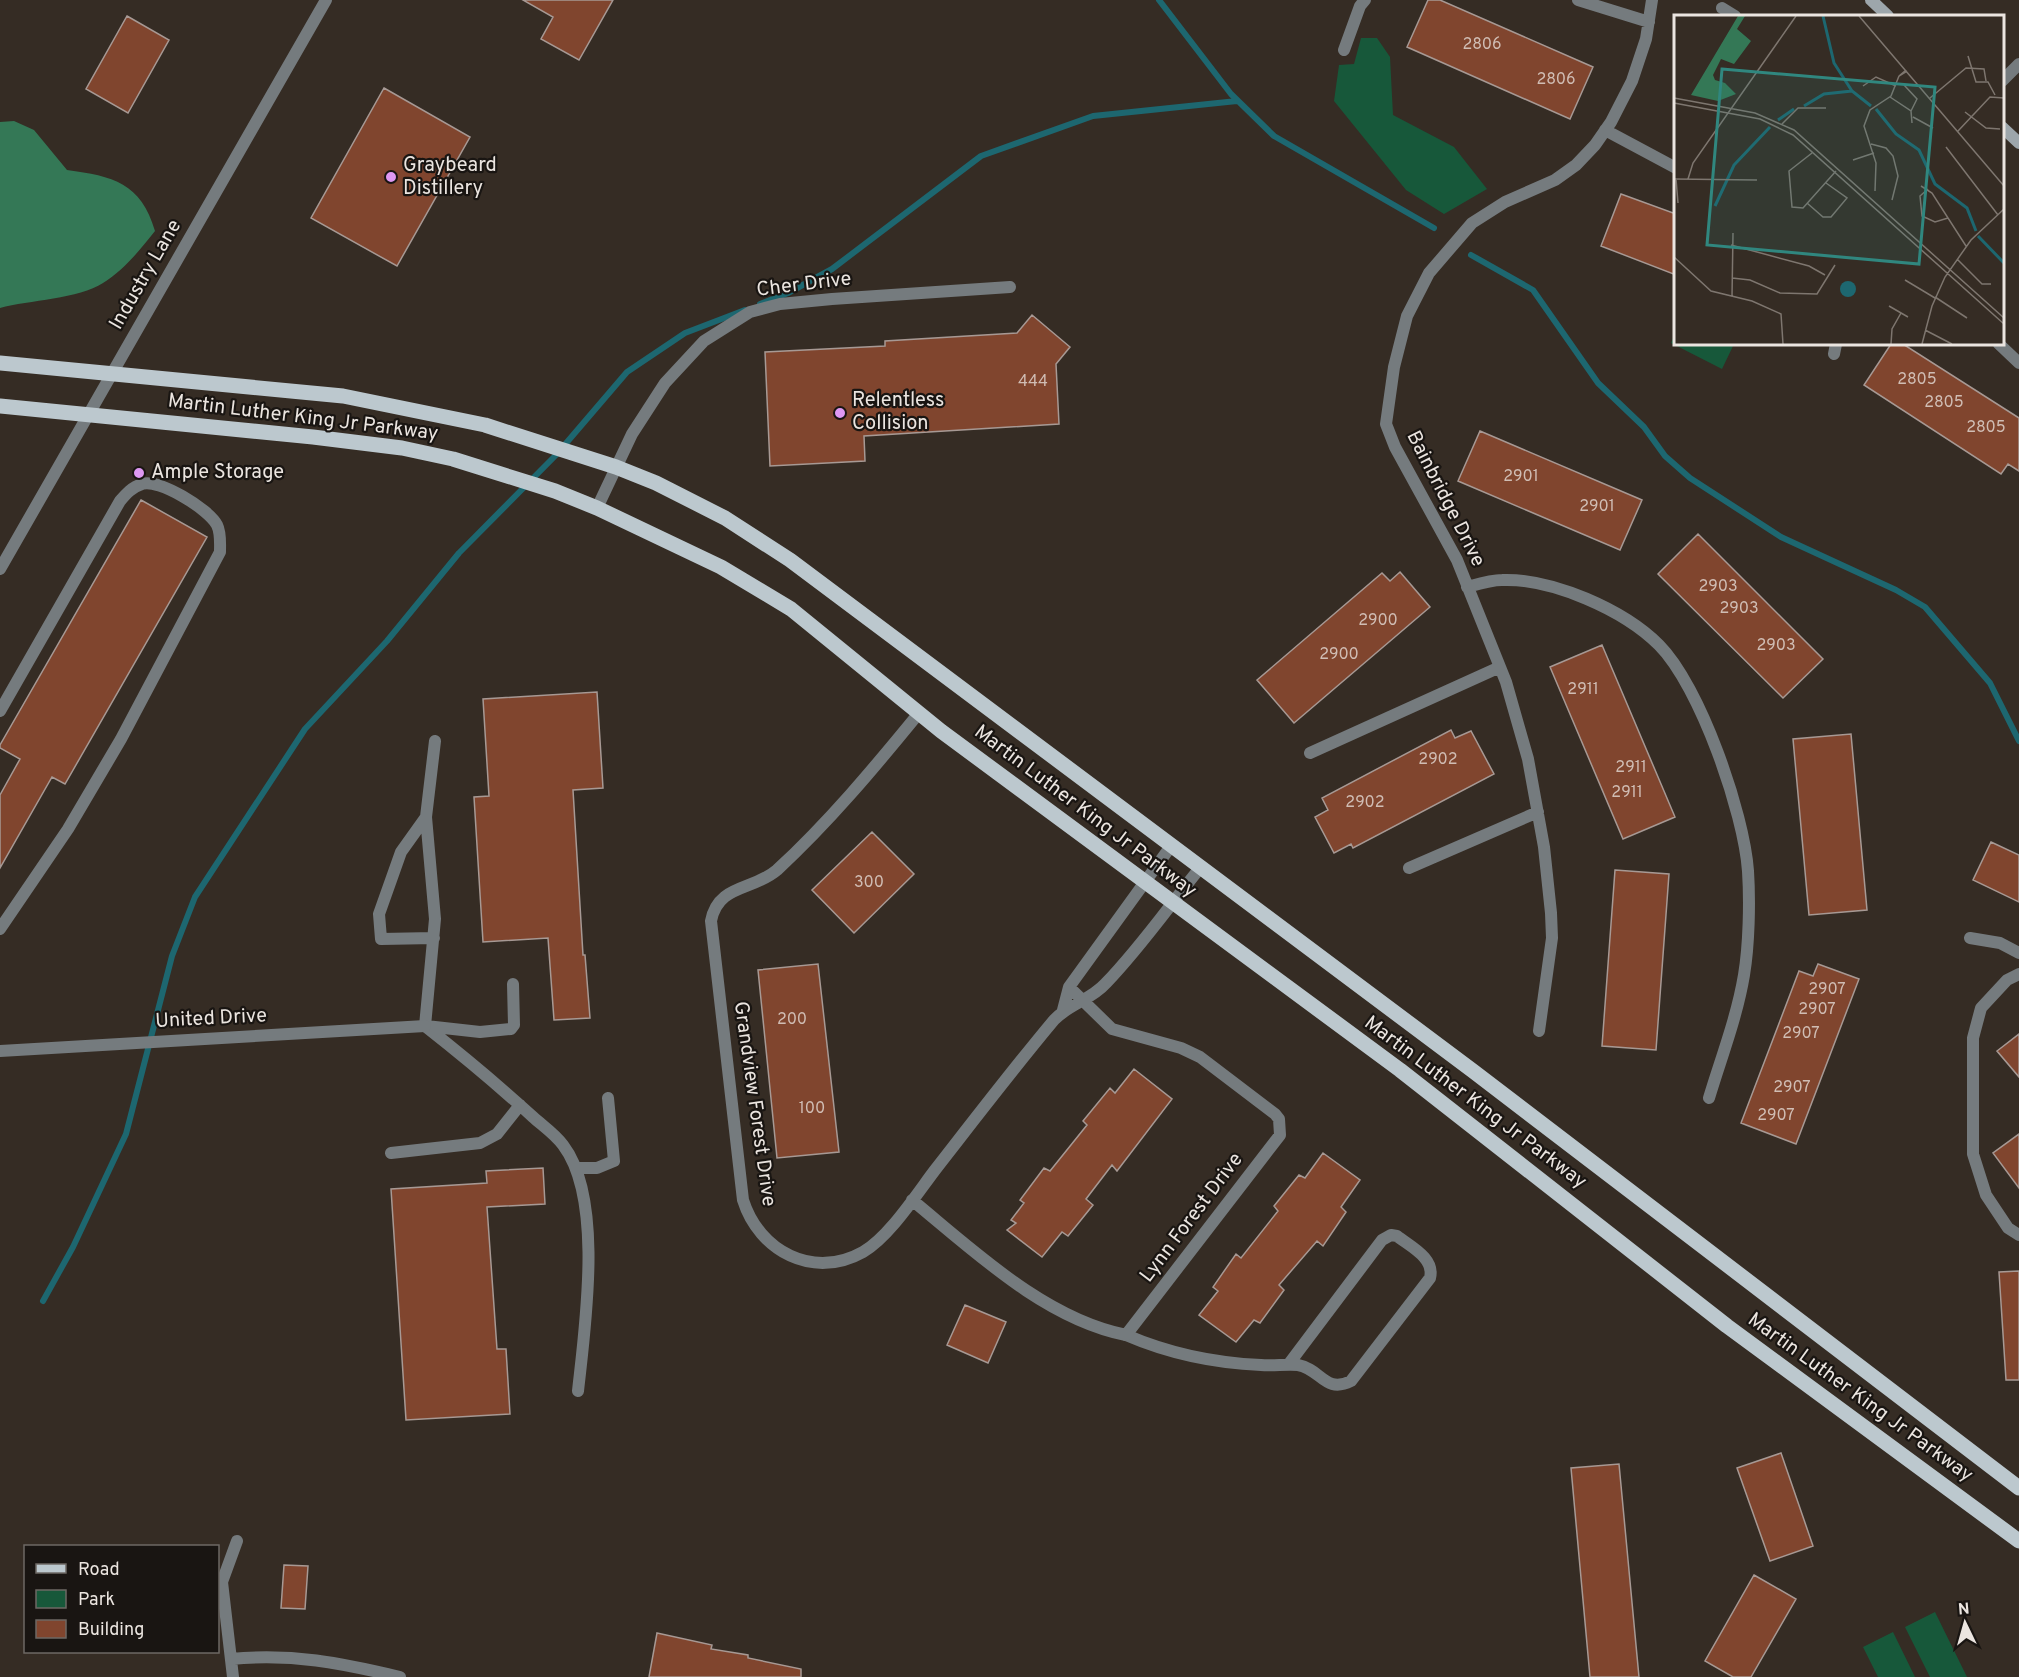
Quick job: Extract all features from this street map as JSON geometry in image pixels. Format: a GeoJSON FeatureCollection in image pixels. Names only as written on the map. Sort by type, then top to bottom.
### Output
{"type":"FeatureCollection","features":[{"type":"Feature","properties":{"kind":"main road","name":"Martin Luther King Jr Parkway"},"geometry":{"type":"LineString","coordinates":[[0,363],[343,396],[412,408],[485,425],[616,467],[725,518],[790,560],[1473,1071],[2019,1488]]}},
{"type":"Feature","properties":{"kind":"main road","name":"Martin Luther King Jr Parkway"},"geometry":{"type":"LineString","coordinates":[[0,406],[402,448],[453,459],[510,476],[597,508],[721,567],[791,609],[919,713],[1144,883],[1472,1125],[1727,1326],[2019,1541]]}},
{"type":"Feature","properties":{"kind":"street","name":"Industry Lane"},"geometry":{"type":"LineString","coordinates":[[0,569],[326,0]]}},
{"type":"Feature","properties":{"kind":"street"},"geometry":{"type":"LineString","coordinates":[[1344,50],[1360,6],[1365,0]]}},
{"type":"Feature","properties":{"kind":"street"},"geometry":{"type":"LineString","coordinates":[[1578,0],[1649,22]]}},
{"type":"Feature","properties":{"kind":"street","name":"Bainbridge Drive"},"geometry":{"type":"LineString","coordinates":[[1539,1031],[1552,938],[1544,848],[1528,759],[1500,668],[1467,587],[1443,531],[1395,447],[1386,424],[1394,368],[1407,316],[1428,273],[1472,223],[1505,202],[1555,180],[1576,165],[1605,130],[1632,81],[1649,22],[1652,0]]}},
{"type":"Feature","properties":{"kind":"street"},"geometry":{"type":"LineString","coordinates":[[1871,0],[1887,15]]}},
{"type":"Feature","properties":{"kind":"street"},"geometry":{"type":"LineString","coordinates":[[1722,8],[1733,15]]}},
{"type":"Feature","properties":{"kind":"street"},"geometry":{"type":"LineString","coordinates":[[2004,79],[2019,64]]}},
{"type":"Feature","properties":{"kind":"street"},"geometry":{"type":"LineString","coordinates":[[2004,129],[2019,143]]}},
{"type":"Feature","properties":{"kind":"street"},"geometry":{"type":"LineString","coordinates":[[1605,130],[1674,167]]}},
{"type":"Feature","properties":{"kind":"street","name":"Cher Drive"},"geometry":{"type":"LineString","coordinates":[[597,508],[644,412],[686,357],[704,341],[750,312],[780,304],[811,301],[1010,287]]}},
{"type":"Feature","properties":{"kind":"street"},"geometry":{"type":"LineString","coordinates":[[2000,345],[2019,363]]}},
{"type":"Feature","properties":{"kind":"street"},"geometry":{"type":"LineString","coordinates":[[0,711],[120,501],[129,490],[143,483],[160,485],[207,512],[218,525],[220,552],[121,740],[68,829],[0,929]]}},
{"type":"Feature","properties":{"kind":"street","name":"Bainbridge Drive"},"geometry":{"type":"LineString","coordinates":[[1467,587],[1502,580],[1534,582],[1610,609],[1647,633],[1661,647],[1686,683],[1722,761],[1733,796],[1748,870],[1744,976],[1709,1098]]}},
{"type":"Feature","properties":{"kind":"street"},"geometry":{"type":"LineString","coordinates":[[1310,753],[1500,668]]}},
{"type":"Feature","properties":{"kind":"street","name":"Grandview Forest Drive"},"geometry":{"type":"LineString","coordinates":[[919,713],[863,784],[775,872],[719,900],[711,921],[743,1200],[749,1218],[772,1246],[786,1255],[808,1262],[829,1261],[863,1252],[875,1243],[912,1200],[1020,1060],[1063,1010],[1069,987],[1171,846]]}},
{"type":"Feature","properties":{"kind":"street"},"geometry":{"type":"LineString","coordinates":[[435,741],[426,817],[435,919],[425,1026],[563,1144],[576,1168],[584,1199],[589,1282],[578,1391]]}},
{"type":"Feature","properties":{"kind":"street"},"geometry":{"type":"LineString","coordinates":[[1409,868],[1538,812]]}},
{"type":"Feature","properties":{"kind":"street"},"geometry":{"type":"LineString","coordinates":[[426,817],[401,852],[379,914],[381,939],[434,938]]}},
{"type":"Feature","properties":{"kind":"street","name":"Grandview Forest Drive"},"geometry":{"type":"LineString","coordinates":[[1063,1010],[1084,1002],[1106,984],[1200,868]]}},
{"type":"Feature","properties":{"kind":"street"},"geometry":{"type":"LineString","coordinates":[[1970,938],[2000,944],[2019,953]]}},
{"type":"Feature","properties":{"kind":"street"},"geometry":{"type":"LineString","coordinates":[[2019,974],[2007,980],[1981,1008],[1973,1038],[1973,1154],[1986,1195],[2008,1228],[2019,1235]]}},
{"type":"Feature","properties":{"kind":"street","name":"United Drive"},"geometry":{"type":"LineString","coordinates":[[0,1051],[425,1026],[480,1032],[511,1029],[514,1025],[513,984]]}},
{"type":"Feature","properties":{"kind":"street","name":"Lynn Forest Drive"},"geometry":{"type":"LineString","coordinates":[[1069,987],[1112,1029],[1181,1048],[1200,1057],[1275,1114],[1280,1126],[1280,1135],[1126,1335]]}},
{"type":"Feature","properties":{"kind":"street"},"geometry":{"type":"LineString","coordinates":[[576,1168],[597,1168],[614,1161],[608,1098]]}},
{"type":"Feature","properties":{"kind":"street"},"geometry":{"type":"LineString","coordinates":[[391,1153],[480,1143],[497,1134],[520,1105]]}},
{"type":"Feature","properties":{"kind":"street"},"geometry":{"type":"LineString","coordinates":[[912,1200],[1009,1280],[1072,1315],[1158,1349],[1213,1362],[1308,1368],[1331,1385],[1341,1386],[1351,1381],[1430,1278],[1432,1269],[1429,1261],[1397,1236],[1390,1234],[1382,1240],[1288,1365]]}},
{"type":"Feature","properties":{"kind":"street"},"geometry":{"type":"LineString","coordinates":[[233,1677],[222,1582],[237,1541]]}},
{"type":"Feature","properties":{"kind":"street"},"geometry":{"type":"LineString","coordinates":[[231,1659],[266,1655],[327,1660],[400,1677]]}},
{"type":"Feature","properties":{"kind":"green space"},"geometry":{"type":"Polygon","coordinates":[[[1361,38],[1377,38],[1390,57],[1393,115],[1454,147],[1487,189],[1444,214],[1406,190],[1334,101],[1339,65],[1354,64],[1361,38]]]}},
{"type":"Feature","properties":{"kind":"green space"},"geometry":{"type":"Polygon","coordinates":[[[14,121],[34,130],[67,170],[111,179],[133,192],[142,202],[155,231],[125,266],[111,278],[93,288],[68,296],[0,308],[0,122],[14,121]]]}},
{"type":"Feature","properties":{"kind":"green space"},"geometry":{"type":"Polygon","coordinates":[[[1675,345],[1734,345],[1722,369],[1675,345]]]}},
{"type":"Feature","properties":{"kind":"green space"},"geometry":{"type":"Polygon","coordinates":[[[1935,1612],[1967,1677],[1930,1677],[1905,1627],[1935,1612]]]}},
{"type":"Feature","properties":{"kind":"green space"},"geometry":{"type":"Polygon","coordinates":[[[1893,1632],[1915,1677],[1878,1677],[1863,1647],[1893,1632]]]}},
{"type":"Feature","properties":{"kind":"building"},"geometry":{"type":"Polygon","coordinates":[[[523,0],[613,0],[579,60],[541,39],[553,17],[523,0]]]}},
{"type":"Feature","properties":{"kind":"building"},"geometry":{"type":"Polygon","coordinates":[[[1428,0],[1440,0],[1593,67],[1570,119],[1407,47],[1428,0]]]}},
{"type":"Feature","properties":{"kind":"building"},"geometry":{"type":"Polygon","coordinates":[[[127,16],[169,40],[128,113],[86,89],[127,16]]]}},
{"type":"Feature","properties":{"kind":"building","name":"Graybeard Distillery"},"geometry":{"type":"Polygon","coordinates":[[[384,88],[470,137],[397,266],[311,218],[384,88]]]}},
{"type":"Feature","properties":{"kind":"building"},"geometry":{"type":"Polygon","coordinates":[[[1621,194],[1674,213],[1674,274],[1601,246],[1621,194]]]}},
{"type":"Feature","properties":{"kind":"building"},"geometry":{"type":"Polygon","coordinates":[[[1032,315],[1070,347],[1056,364],[1059,424],[864,436],[865,461],[770,466],[765,352],[885,346],[885,341],[1017,333],[1032,315]]]}},
{"type":"Feature","properties":{"kind":"building"},"geometry":{"type":"Polygon","coordinates":[[[1890,345],[1905,345],[2019,418],[2019,471],[2008,464],[2001,474],[1864,385],[1890,345]]]}},
{"type":"Feature","properties":{"kind":"building"},"geometry":{"type":"Polygon","coordinates":[[[1480,431],[1642,500],[1620,550],[1458,481],[1480,431]]]}},
{"type":"Feature","properties":{"kind":"building"},"geometry":{"type":"Polygon","coordinates":[[[141,500],[207,537],[65,784],[52,777],[0,868],[0,795],[20,759],[0,748],[0,745],[141,500]]]}},
{"type":"Feature","properties":{"kind":"building"},"geometry":{"type":"Polygon","coordinates":[[[1698,534],[1823,659],[1783,698],[1658,574],[1698,534]]]}},
{"type":"Feature","properties":{"kind":"building"},"geometry":{"type":"Polygon","coordinates":[[[1400,572],[1430,607],[1294,723],[1257,680],[1382,573],[1390,581],[1400,572]]]}},
{"type":"Feature","properties":{"kind":"building"},"geometry":{"type":"Polygon","coordinates":[[[1602,645],[1675,817],[1623,839],[1550,667],[1602,645]]]}},
{"type":"Feature","properties":{"kind":"building"},"geometry":{"type":"Polygon","coordinates":[[[597,692],[603,788],[573,790],[583,955],[585,955],[590,1018],[554,1020],[548,938],[483,942],[474,797],[489,796],[483,699],[597,692]]]}},
{"type":"Feature","properties":{"kind":"building"},"geometry":{"type":"Polygon","coordinates":[[[1451,730],[1455,738],[1471,731],[1494,774],[1353,848],[1351,844],[1334,853],[1315,817],[1328,810],[1322,798],[1451,730]]]}},
{"type":"Feature","properties":{"kind":"building"},"geometry":{"type":"Polygon","coordinates":[[[1851,734],[1867,910],[1809,915],[1793,739],[1851,734]]]}},
{"type":"Feature","properties":{"kind":"building"},"geometry":{"type":"Polygon","coordinates":[[[872,832],[914,874],[854,933],[812,890],[872,832]]]}},
{"type":"Feature","properties":{"kind":"building"},"geometry":{"type":"Polygon","coordinates":[[[1991,842],[2019,855],[2019,902],[1973,880],[1991,842]]]}},
{"type":"Feature","properties":{"kind":"building"},"geometry":{"type":"Polygon","coordinates":[[[1615,870],[1669,874],[1656,1050],[1602,1046],[1615,870]]]}},
{"type":"Feature","properties":{"kind":"building"},"geometry":{"type":"Polygon","coordinates":[[[818,964],[839,1152],[777,1158],[758,970],[818,964]]]}},
{"type":"Feature","properties":{"kind":"building"},"geometry":{"type":"Polygon","coordinates":[[[1818,964],[1859,979],[1796,1144],[1741,1123],[1799,971],[1813,976],[1818,964]]]}},
{"type":"Feature","properties":{"kind":"building"},"geometry":{"type":"Polygon","coordinates":[[[2019,1034],[2019,1077],[1997,1051],[2019,1034]]]}},
{"type":"Feature","properties":{"kind":"building"},"geometry":{"type":"Polygon","coordinates":[[[1134,1069],[1172,1099],[1117,1171],[1112,1165],[1086,1199],[1093,1205],[1068,1236],[1062,1232],[1042,1257],[1007,1230],[1016,1223],[1011,1220],[1024,1203],[1020,1200],[1044,1168],[1050,1171],[1087,1125],[1083,1121],[1110,1088],[1115,1093],[1134,1069]]]}},
{"type":"Feature","properties":{"kind":"building"},"geometry":{"type":"Polygon","coordinates":[[[2019,1134],[2019,1188],[1993,1153],[2019,1134]]]}},
{"type":"Feature","properties":{"kind":"building"},"geometry":{"type":"Polygon","coordinates":[[[1323,1153],[1360,1180],[1341,1207],[1346,1212],[1323,1246],[1317,1241],[1279,1285],[1284,1290],[1260,1323],[1254,1320],[1236,1342],[1199,1315],[1218,1291],[1213,1287],[1236,1254],[1241,1258],[1278,1211],[1274,1206],[1299,1175],[1305,1178],[1323,1153]]]}},
{"type":"Feature","properties":{"kind":"building"},"geometry":{"type":"Polygon","coordinates":[[[543,1168],[545,1204],[487,1207],[497,1349],[506,1349],[510,1414],[406,1420],[391,1189],[487,1183],[486,1171],[543,1168]]]}},
{"type":"Feature","properties":{"kind":"building"},"geometry":{"type":"Polygon","coordinates":[[[2019,1271],[2019,1380],[2006,1380],[1999,1272],[2019,1271]]]}},
{"type":"Feature","properties":{"kind":"building"},"geometry":{"type":"Polygon","coordinates":[[[965,1305],[1006,1322],[988,1363],[947,1345],[965,1305]]]}},
{"type":"Feature","properties":{"kind":"building"},"geometry":{"type":"Polygon","coordinates":[[[1781,1453],[1813,1546],[1770,1561],[1737,1468],[1781,1453]]]}},
{"type":"Feature","properties":{"kind":"building"},"geometry":{"type":"Polygon","coordinates":[[[1619,1464],[1639,1677],[1590,1677],[1571,1468],[1619,1464]]]}},
{"type":"Feature","properties":{"kind":"building"},"geometry":{"type":"Polygon","coordinates":[[[284,1565],[308,1566],[305,1609],[281,1608],[284,1565]]]}},
{"type":"Feature","properties":{"kind":"building"},"geometry":{"type":"Polygon","coordinates":[[[1754,1575],[1796,1599],[1751,1677],[1733,1677],[1705,1661],[1754,1575]]]}},
{"type":"Feature","properties":{"kind":"building"},"geometry":{"type":"Polygon","coordinates":[[[657,1633],[712,1645],[711,1649],[748,1655],[748,1658],[801,1669],[801,1677],[649,1677],[657,1633]]]}},
{"type":"Feature","properties":{"kind":"waterway"},"geometry":{"type":"LineString","coordinates":[[1159,0],[1231,94],[1274,136],[1434,228]]}},
{"type":"Feature","properties":{"kind":"waterway"},"geometry":{"type":"LineString","coordinates":[[760,304],[788,293],[832,269],[981,156],[1093,116],[1237,101]]}},
{"type":"Feature","properties":{"kind":"waterway"},"geometry":{"type":"LineString","coordinates":[[1471,255],[1533,290],[1598,383],[1644,427],[1665,456],[1690,478],[1781,537],[1896,590],[1925,607],[1990,683],[2019,741]]}},
{"type":"Feature","properties":{"kind":"waterway"},"geometry":{"type":"LineString","coordinates":[[43,1301],[73,1247],[126,1134],[172,956],[195,897],[305,729],[387,641],[459,553],[556,455],[627,372],[685,333],[745,310]]}},
{"type":"Feature","properties":{"kind":"place","name":"Graybeard Distillery"},"geometry":{"type":"Point","coordinates":[391,177]}},
{"type":"Feature","properties":{"kind":"place","name":"Relentless Collision"},"geometry":{"type":"Point","coordinates":[840,413]}},
{"type":"Feature","properties":{"kind":"place","name":"Ample Storage"},"geometry":{"type":"Point","coordinates":[139,473]}}]}
